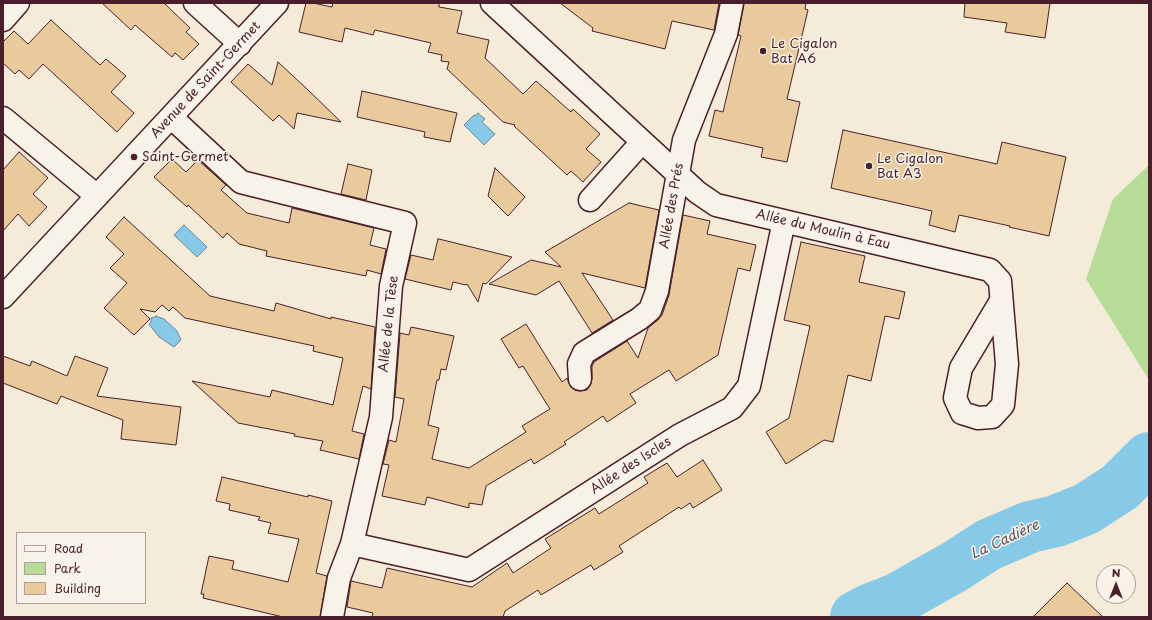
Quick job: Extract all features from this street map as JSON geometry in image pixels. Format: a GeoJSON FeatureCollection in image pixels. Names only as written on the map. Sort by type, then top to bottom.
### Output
{"type":"FeatureCollection","features":[{"type":"Feature","properties":{"kind":"street"},"geometry":{"type":"LineString","coordinates":[[3,20],[18,3]]}},
{"type":"Feature","properties":{"kind":"street"},"geometry":{"type":"LineString","coordinates":[[195,3],[240,44]]}},
{"type":"Feature","properties":{"kind":"street","name":"Avenue de Saint-Germet"},"geometry":{"type":"LineString","coordinates":[[3,297],[277,3]]}},
{"type":"Feature","properties":{"kind":"street","name":"Allée du Moulin à Eau"},"geometry":{"type":"LineString","coordinates":[[492,3],[678,175],[697,192],[716,205],[990,270],[1000,281],[1001,301]]}},
{"type":"Feature","properties":{"kind":"street","name":"Allée des Prés"},"geometry":{"type":"LineString","coordinates":[[580,379],[579,364],[584,353],[639,319],[650,310],[657,291],[684,140],[726,34],[732,3]]}},
{"type":"Feature","properties":{"kind":"street","name":"Allée de la Tèse"},"geometry":{"type":"LineString","coordinates":[[171,117],[241,182],[405,223],[391,286],[381,417],[352,544]]}},
{"type":"Feature","properties":{"kind":"street"},"geometry":{"type":"LineString","coordinates":[[3,118],[97,196]]}},
{"type":"Feature","properties":{"kind":"street"},"geometry":{"type":"LineString","coordinates":[[590,200],[642,142]]}},
{"type":"Feature","properties":{"kind":"street","name":"Allée des Iscles"},"geometry":{"type":"LineString","coordinates":[[352,544],[469,570],[680,435],[732,408],[749,386],[784,222]]}},
{"type":"Feature","properties":{"kind":"street"},"geometry":{"type":"LineString","coordinates":[[332,617],[339,578],[352,544]]}},
{"type":"Feature","properties":{"kind":"green space"},"geometry":{"type":"Polygon","coordinates":[[[1149,165],[1149,380],[1086,279],[1113,199],[1149,165]]]}},
{"type":"Feature","properties":{"kind":"water"},"geometry":{"type":"Polygon","coordinates":[[[478,113],[485,119],[482,122],[495,134],[484,145],[464,125],[478,113]]]}},
{"type":"Feature","properties":{"kind":"water"},"geometry":{"type":"Polygon","coordinates":[[[184,225],[207,247],[197,257],[174,235],[184,225]]]}},
{"type":"Feature","properties":{"kind":"water"},"geometry":{"type":"Polygon","coordinates":[[[156,316],[164,319],[177,331],[181,340],[174,347],[159,337],[149,324],[151,322],[151,318],[156,316]]]}},
{"type":"Feature","properties":{"kind":"building"},"geometry":{"type":"Polygon","coordinates":[[[102,3],[164,3],[190,28],[186,32],[199,44],[183,60],[175,53],[172,57],[135,25],[131,30],[102,3]]]}},
{"type":"Feature","properties":{"kind":"building"},"geometry":{"type":"Polygon","coordinates":[[[306,3],[332,7],[333,3],[439,3],[439,7],[462,11],[457,33],[489,40],[485,58],[523,94],[536,81],[571,112],[573,109],[600,134],[586,149],[601,162],[583,182],[571,171],[567,175],[514,126],[515,125],[503,122],[447,69],[449,62],[441,61],[442,55],[428,52],[431,43],[375,30],[373,35],[345,28],[342,42],[299,32],[306,3]]]}},
{"type":"Feature","properties":{"kind":"building"},"geometry":{"type":"Polygon","coordinates":[[[560,3],[719,3],[714,30],[672,21],[665,49],[592,31],[593,28],[560,3]]]}},
{"type":"Feature","properties":{"kind":"building"},"geometry":{"type":"Polygon","coordinates":[[[744,3],[806,3],[805,9],[808,10],[787,99],[800,102],[787,162],[761,157],[763,148],[709,136],[715,110],[723,112],[741,36],[738,35],[744,3]]]}},
{"type":"Feature","properties":{"kind":"building"},"geometry":{"type":"Polygon","coordinates":[[[965,3],[1050,3],[1045,38],[1005,32],[1007,23],[964,17],[965,3]]]}},
{"type":"Feature","properties":{"kind":"building"},"geometry":{"type":"Polygon","coordinates":[[[51,20],[100,65],[106,59],[126,76],[111,92],[134,113],[117,132],[43,64],[29,79],[19,70],[15,74],[3,63],[3,42],[14,31],[28,44],[51,20]]]}},
{"type":"Feature","properties":{"kind":"building"},"geometry":{"type":"Polygon","coordinates":[[[278,62],[341,122],[297,113],[294,129],[279,115],[273,121],[231,82],[248,64],[272,85],[278,62]]]}},
{"type":"Feature","properties":{"kind":"building"},"geometry":{"type":"Polygon","coordinates":[[[362,91],[457,113],[450,142],[424,137],[425,132],[357,117],[362,91]]]}},
{"type":"Feature","properties":{"kind":"building"},"geometry":{"type":"Polygon","coordinates":[[[843,130],[997,164],[1002,142],[1066,157],[1049,236],[959,215],[955,232],[929,225],[932,211],[831,188],[843,130]]]}},
{"type":"Feature","properties":{"kind":"building"},"geometry":{"type":"Polygon","coordinates":[[[19,152],[48,178],[33,194],[47,207],[29,226],[18,214],[3,231],[3,170],[19,152]]]}},
{"type":"Feature","properties":{"kind":"building"},"geometry":{"type":"Polygon","coordinates":[[[172,159],[186,172],[198,160],[226,185],[221,190],[247,213],[289,223],[292,208],[374,228],[370,245],[386,249],[381,274],[367,270],[366,276],[266,256],[267,251],[239,244],[227,233],[223,238],[188,205],[187,207],[154,177],[172,159]]]}},
{"type":"Feature","properties":{"kind":"building"},"geometry":{"type":"Polygon","coordinates":[[[348,164],[372,170],[366,200],[341,194],[348,164]]]}},
{"type":"Feature","properties":{"kind":"building"},"geometry":{"type":"Polygon","coordinates":[[[495,168],[525,197],[508,216],[488,196],[495,168]]]}},
{"type":"Feature","properties":{"kind":"building"},"geometry":{"type":"Polygon","coordinates":[[[629,203],[659,210],[645,288],[582,273],[613,320],[592,333],[559,281],[536,295],[489,284],[531,260],[561,267],[545,252],[629,203]]]}},
{"type":"Feature","properties":{"kind":"building"},"geometry":{"type":"Polygon","coordinates":[[[683,215],[710,221],[707,234],[756,245],[750,271],[738,268],[718,355],[676,381],[669,370],[630,394],[636,403],[607,422],[603,416],[564,442],[566,444],[534,464],[531,459],[486,486],[482,505],[469,503],[469,508],[427,497],[425,505],[382,496],[389,465],[383,464],[389,440],[396,442],[404,399],[395,397],[400,333],[409,335],[411,327],[454,336],[446,370],[441,369],[439,380],[437,380],[428,425],[439,428],[432,459],[469,468],[526,432],[522,426],[550,409],[523,366],[519,368],[501,339],[526,324],[562,382],[567,378],[570,386],[575,390],[580,391],[587,390],[591,384],[592,366],[594,362],[627,341],[638,358],[648,328],[662,315],[669,295],[683,215]]]}},
{"type":"Feature","properties":{"kind":"building"},"geometry":{"type":"Polygon","coordinates":[[[124,217],[210,296],[274,311],[276,303],[331,319],[331,317],[375,327],[371,389],[363,386],[352,431],[364,434],[359,459],[320,450],[323,441],[238,423],[192,381],[270,397],[272,390],[333,405],[343,358],[313,351],[314,346],[185,318],[173,307],[169,311],[162,305],[155,312],[140,309],[150,319],[134,335],[104,308],[127,283],[110,268],[124,254],[106,237],[124,217]]]}},
{"type":"Feature","properties":{"kind":"building"},"geometry":{"type":"Polygon","coordinates":[[[438,239],[512,257],[486,284],[483,283],[478,302],[467,284],[453,282],[451,290],[405,279],[411,255],[433,260],[438,239]]]}},
{"type":"Feature","properties":{"kind":"building"},"geometry":{"type":"Polygon","coordinates":[[[801,242],[865,256],[859,282],[905,292],[899,319],[885,316],[871,381],[848,375],[833,442],[824,440],[786,464],[766,432],[789,418],[810,326],[784,320],[801,242]]]}},
{"type":"Feature","properties":{"kind":"building"},"geometry":{"type":"Polygon","coordinates":[[[3,356],[30,366],[32,361],[67,376],[75,356],[108,368],[97,396],[181,407],[176,445],[121,439],[123,420],[61,396],[57,404],[3,383],[3,356]]]}},
{"type":"Feature","properties":{"kind":"building"},"geometry":{"type":"Polygon","coordinates":[[[703,460],[722,490],[693,508],[690,503],[681,509],[679,507],[619,546],[623,552],[594,570],[591,565],[541,595],[538,590],[505,611],[503,617],[372,617],[373,613],[347,607],[351,581],[382,588],[387,568],[472,587],[507,563],[513,573],[551,548],[545,539],[595,508],[599,514],[648,483],[644,477],[667,463],[677,477],[703,460]]]}},
{"type":"Feature","properties":{"kind":"building"},"geometry":{"type":"Polygon","coordinates":[[[222,477],[308,497],[308,495],[332,501],[316,573],[327,576],[320,617],[283,617],[203,598],[204,594],[201,594],[209,556],[234,561],[232,569],[288,582],[299,539],[268,533],[271,523],[258,520],[260,517],[229,510],[230,504],[216,501],[222,477]]]}},
{"type":"Feature","properties":{"kind":"building"},"geometry":{"type":"Polygon","coordinates":[[[1067,583],[1103,617],[1033,617],[1067,583]]]}},
{"type":"Feature","properties":{"kind":"waterway","name":"La Cadière"},"geometry":{"type":"LineString","coordinates":[[856,617],[871,609],[897,599],[954,567],[988,545],[1030,527],[1056,521],[1086,509],[1120,487],[1149,458]]}},
{"type":"Feature","properties":{"kind":"place","name":"Le Cigalon Bat A6"},"geometry":{"type":"Point","coordinates":[763,51]}},
{"type":"Feature","properties":{"kind":"place","name":"Saint-Germet"},"geometry":{"type":"Point","coordinates":[134,157]}},
{"type":"Feature","properties":{"kind":"place","name":"Le Cigalon Bat A3"},"geometry":{"type":"Point","coordinates":[869,166]}}]}
